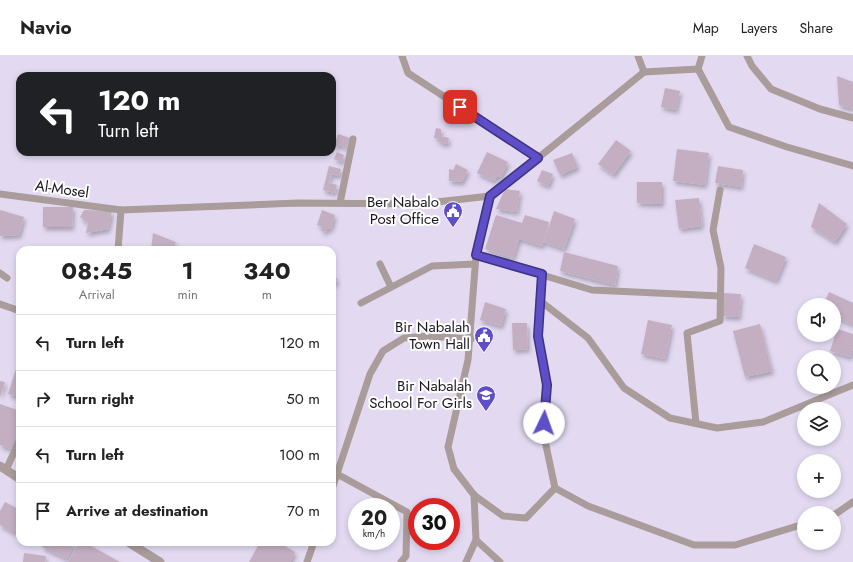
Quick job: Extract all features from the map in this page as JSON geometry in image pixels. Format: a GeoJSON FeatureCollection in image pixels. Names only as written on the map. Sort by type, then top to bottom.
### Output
{"type":"FeatureCollection","features":[{"type":"Feature","properties":{"kind":"street"},"geometry":{"type":"LineString","coordinates":[[402,56],[408,73],[538,158]]}},
{"type":"Feature","properties":{"kind":"street"},"geometry":{"type":"LineString","coordinates":[[638,56],[644,72]]}},
{"type":"Feature","properties":{"kind":"street"},"geometry":{"type":"LineString","coordinates":[[702,56],[698,69],[729,127],[787,147],[853,166]]}},
{"type":"Feature","properties":{"kind":"street"},"geometry":{"type":"LineString","coordinates":[[747,56],[752,66],[771,90],[820,109],[853,118]]}},
{"type":"Feature","properties":{"kind":"street"},"geometry":{"type":"LineString","coordinates":[[555,488],[526,518],[503,516],[474,495],[454,468],[448,447],[468,360],[471,339],[476,255],[490,196],[644,72],[698,69]]}},
{"type":"Feature","properties":{"kind":"street"},"geometry":{"type":"LineString","coordinates":[[340,203],[353,139]]}},
{"type":"Feature","properties":{"kind":"street"},"geometry":{"type":"LineString","coordinates":[[696,423],[687,333],[720,321],[721,268],[713,230],[715,207],[720,190]]}},
{"type":"Feature","properties":{"kind":"street","name":"Al-Mosel"},"geometry":{"type":"LineString","coordinates":[[0,194],[121,210],[298,203],[419,204],[490,196]]}},
{"type":"Feature","properties":{"kind":"street"},"geometry":{"type":"LineString","coordinates":[[118,246],[121,210]]}},
{"type":"Feature","properties":{"kind":"street"},"geometry":{"type":"LineString","coordinates":[[476,255],[592,290],[720,296]]}},
{"type":"Feature","properties":{"kind":"street"},"geometry":{"type":"LineString","coordinates":[[380,264],[392,287]]}},
{"type":"Feature","properties":{"kind":"street"},"geometry":{"type":"LineString","coordinates":[[361,303],[432,266],[475,264]]}},
{"type":"Feature","properties":{"kind":"street"},"geometry":{"type":"LineString","coordinates":[[0,273],[7,278]]}},
{"type":"Feature","properties":{"kind":"street"},"geometry":{"type":"LineString","coordinates":[[542,274],[539,300],[538,336],[547,385],[544,436],[555,488],[588,506],[694,545],[735,545],[797,526]]}},
{"type":"Feature","properties":{"kind":"street"},"geometry":{"type":"LineString","coordinates":[[539,300],[588,338],[624,388],[670,418],[717,428],[763,422],[853,385]]}},
{"type":"Feature","properties":{"kind":"street"},"geometry":{"type":"LineString","coordinates":[[0,304],[16,310]]}},
{"type":"Feature","properties":{"kind":"street"},"geometry":{"type":"LineString","coordinates":[[336,479],[370,374],[383,351],[404,338],[428,336],[471,339]]}},
{"type":"Feature","properties":{"kind":"street"},"geometry":{"type":"LineString","coordinates":[[16,446],[3,468],[16,476]]}},
{"type":"Feature","properties":{"kind":"street"},"geometry":{"type":"LineString","coordinates":[[338,474],[407,512],[406,556],[401,562]]}},
{"type":"Feature","properties":{"kind":"street"},"geometry":{"type":"LineString","coordinates":[[466,562],[476,540],[474,495]]}},
{"type":"Feature","properties":{"kind":"street"},"geometry":{"type":"LineString","coordinates":[[841,510],[853,502]]}},
{"type":"Feature","properties":{"kind":"street"},"geometry":{"type":"LineString","coordinates":[[476,540],[500,562]]}},
{"type":"Feature","properties":{"kind":"street"},"geometry":{"type":"LineString","coordinates":[[134,546],[160,562]]}},
{"type":"Feature","properties":{"kind":"street"},"geometry":{"type":"LineString","coordinates":[[307,562],[313,546]]}},
{"type":"Feature","properties":{"kind":"building"},"geometry":{"type":"Polygon","coordinates":[[[837,76],[853,82],[853,109],[839,105],[837,76]]]}},
{"type":"Feature","properties":{"kind":"building"},"geometry":{"type":"Polygon","coordinates":[[[665,88],[680,91],[676,110],[661,107],[665,88]]]}},
{"type":"Feature","properties":{"kind":"building"},"geometry":{"type":"Polygon","coordinates":[[[436,128],[441,129],[441,136],[449,138],[448,144],[438,142],[439,139],[434,138],[436,128]]]}},
{"type":"Feature","properties":{"kind":"building"},"geometry":{"type":"Polygon","coordinates":[[[338,134],[350,138],[346,149],[340,144],[339,147],[336,146],[338,134]]]}},
{"type":"Feature","properties":{"kind":"building"},"geometry":{"type":"Polygon","coordinates":[[[616,140],[631,151],[613,175],[598,164],[616,140]]]}},
{"type":"Feature","properties":{"kind":"building"},"geometry":{"type":"Polygon","coordinates":[[[677,149],[709,153],[705,185],[673,181],[677,149]]]}},
{"type":"Feature","properties":{"kind":"building"},"geometry":{"type":"Polygon","coordinates":[[[337,152],[344,155],[342,162],[334,159],[337,152]]]}},
{"type":"Feature","properties":{"kind":"building"},"geometry":{"type":"Polygon","coordinates":[[[487,152],[508,162],[501,177],[497,176],[494,181],[477,173],[487,152]]]}},
{"type":"Feature","properties":{"kind":"building"},"geometry":{"type":"Polygon","coordinates":[[[572,153],[578,167],[560,175],[553,160],[572,153]]]}},
{"type":"Feature","properties":{"kind":"building"},"geometry":{"type":"Polygon","coordinates":[[[456,164],[468,170],[462,182],[449,181],[449,169],[453,170],[456,164]]]}},
{"type":"Feature","properties":{"kind":"building"},"geometry":{"type":"Polygon","coordinates":[[[329,166],[341,169],[339,176],[331,174],[329,183],[337,185],[335,193],[323,190],[329,166]]]}},
{"type":"Feature","properties":{"kind":"building"},"geometry":{"type":"Polygon","coordinates":[[[718,166],[743,170],[741,187],[715,183],[718,166]]]}},
{"type":"Feature","properties":{"kind":"building"},"geometry":{"type":"Polygon","coordinates":[[[542,170],[553,174],[548,186],[537,181],[542,170]]]}},
{"type":"Feature","properties":{"kind":"building"},"geometry":{"type":"Polygon","coordinates":[[[637,182],[662,182],[662,204],[637,203],[637,182]]]}},
{"type":"Feature","properties":{"kind":"building"},"geometry":{"type":"Polygon","coordinates":[[[505,189],[520,191],[517,212],[496,209],[505,189]]]}},
{"type":"Feature","properties":{"kind":"building"},"geometry":{"type":"Polygon","coordinates":[[[699,198],[702,226],[679,229],[675,200],[699,198]]]}},
{"type":"Feature","properties":{"kind":"building"},"geometry":{"type":"Polygon","coordinates":[[[819,203],[847,224],[835,242],[811,227],[819,203]]]}},
{"type":"Feature","properties":{"kind":"building"},"geometry":{"type":"Polygon","coordinates":[[[43,207],[73,207],[72,227],[43,227],[43,207]]]}},
{"type":"Feature","properties":{"kind":"building"},"geometry":{"type":"Polygon","coordinates":[[[0,210],[24,217],[19,235],[0,236],[0,210]]]}},
{"type":"Feature","properties":{"kind":"building"},"geometry":{"type":"Polygon","coordinates":[[[84,210],[112,211],[108,229],[86,233],[88,223],[80,217],[84,210]]]}},
{"type":"Feature","properties":{"kind":"building"},"geometry":{"type":"Polygon","coordinates":[[[322,210],[335,215],[331,229],[327,228],[326,232],[321,231],[322,227],[317,225],[322,210]]]}},
{"type":"Feature","properties":{"kind":"building"},"geometry":{"type":"Polygon","coordinates":[[[554,211],[575,219],[564,249],[544,242],[554,211]]]}},
{"type":"Feature","properties":{"kind":"building"},"geometry":{"type":"Polygon","coordinates":[[[496,215],[522,223],[525,215],[549,222],[542,246],[519,239],[513,258],[485,249],[496,215]]]}},
{"type":"Feature","properties":{"kind":"building"},"geometry":{"type":"Polygon","coordinates":[[[153,233],[176,242],[174,246],[151,246],[153,233]]]}},
{"type":"Feature","properties":{"kind":"building"},"geometry":{"type":"Polygon","coordinates":[[[754,244],[786,257],[776,281],[745,268],[754,244]]]}},
{"type":"Feature","properties":{"kind":"building"},"geometry":{"type":"Polygon","coordinates":[[[564,252],[618,266],[615,285],[560,271],[564,252]]]}},
{"type":"Feature","properties":{"kind":"building"},"geometry":{"type":"Polygon","coordinates":[[[829,292],[853,303],[853,325],[841,319],[841,298],[826,298],[829,292]]]}},
{"type":"Feature","properties":{"kind":"building"},"geometry":{"type":"Polygon","coordinates":[[[724,293],[741,294],[739,317],[722,316],[724,293]]]}},
{"type":"Feature","properties":{"kind":"building"},"geometry":{"type":"Polygon","coordinates":[[[485,302],[506,309],[501,326],[480,320],[485,302]]]}},
{"type":"Feature","properties":{"kind":"building"},"geometry":{"type":"Polygon","coordinates":[[[648,320],[672,325],[665,359],[641,354],[648,320]]]}},
{"type":"Feature","properties":{"kind":"building"},"geometry":{"type":"Polygon","coordinates":[[[512,323],[527,323],[528,349],[513,350],[512,323]]]}},
{"type":"Feature","properties":{"kind":"building"},"geometry":{"type":"Polygon","coordinates":[[[760,324],[772,371],[745,377],[733,331],[760,324]]]}},
{"type":"Feature","properties":{"kind":"building"},"geometry":{"type":"Polygon","coordinates":[[[841,330],[853,334],[853,348],[850,357],[841,354],[841,350],[830,350],[833,342],[841,342],[841,330]]]}},
{"type":"Feature","properties":{"kind":"building"},"geometry":{"type":"Polygon","coordinates":[[[16,369],[16,396],[8,394],[16,369]]]}},
{"type":"Feature","properties":{"kind":"building"},"geometry":{"type":"Polygon","coordinates":[[[0,381],[5,382],[0,398],[0,381]]]}},
{"type":"Feature","properties":{"kind":"building"},"geometry":{"type":"Polygon","coordinates":[[[0,404],[16,410],[16,436],[11,449],[0,445],[0,404]]]}},
{"type":"Feature","properties":{"kind":"building"},"geometry":{"type":"Polygon","coordinates":[[[5,502],[16,508],[16,529],[14,533],[0,525],[0,511],[5,502]]]}},
{"type":"Feature","properties":{"kind":"building"},"geometry":{"type":"Polygon","coordinates":[[[43,546],[73,546],[67,559],[43,546]]]}},
{"type":"Feature","properties":{"kind":"building"},"geometry":{"type":"Polygon","coordinates":[[[77,546],[91,546],[120,562],[68,562],[77,546]]]}},
{"type":"Feature","properties":{"kind":"building"},"geometry":{"type":"Polygon","coordinates":[[[258,546],[285,546],[295,552],[290,562],[249,562],[258,546]]]}},
{"type":"Feature","properties":{"kind":"building"},"geometry":{"type":"Polygon","coordinates":[[[24,553],[46,556],[45,562],[23,562],[24,553]]]}},
{"type":"Feature","properties":{"kind":"place","name":"Ber Nabalo Post Office"},"geometry":{"type":"Point","coordinates":[453,228]}},
{"type":"Feature","properties":{"kind":"place","name":"Bir Nabalah Town Hall"},"geometry":{"type":"Point","coordinates":[484,353]}},
{"type":"Feature","properties":{"kind":"place","name":"Bir Nabalah School For Girls"},"geometry":{"type":"Point","coordinates":[486,412]}},
{"type":"Feature","properties":{"kind":"route"},"geometry":{"type":"LineString","coordinates":[[460,107],[538,158],[490,196],[476,255],[542,274],[539,300],[538,336],[547,385],[544,423]]}}]}
